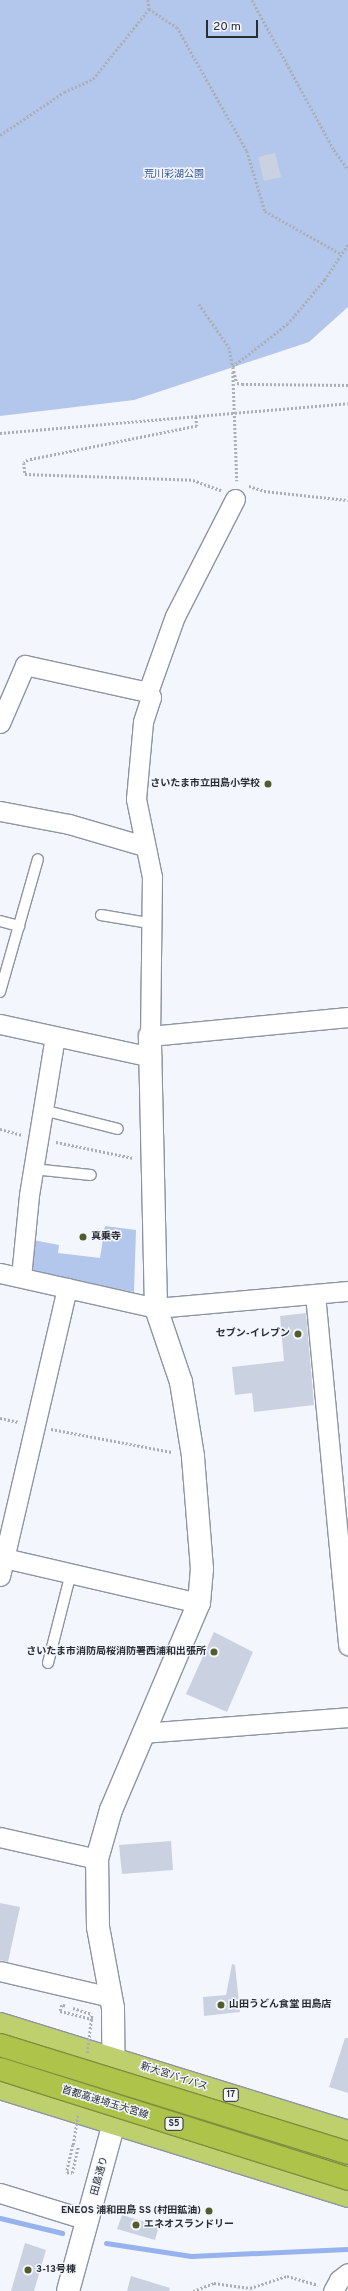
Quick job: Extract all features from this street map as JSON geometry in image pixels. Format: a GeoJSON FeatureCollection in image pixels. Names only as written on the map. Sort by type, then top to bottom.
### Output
{"type":"FeatureCollection","features":[{"type":"Feature","properties":{"kind":"highway","name":"新大宮バイパス"},"geometry":{"type":"LineString","coordinates":[[0,2024],[114,2058],[348,2132]]}},
{"type":"Feature","properties":{"kind":"highway","name":"S5"},"geometry":{"type":"LineString","coordinates":[[0,2045],[348,2153]]}},
{"type":"Feature","properties":{"kind":"highway","name":"首都高速埼玉大宮線"},"geometry":{"type":"LineString","coordinates":[[0,2070],[348,2179]]}},
{"type":"Feature","properties":{"kind":"highway"},"geometry":{"type":"LineString","coordinates":[[0,2088],[348,2196]]}},
{"type":"Feature","properties":{"kind":"street"},"geometry":{"type":"LineString","coordinates":[[148,692],[175,616],[235,500]]}},
{"type":"Feature","properties":{"kind":"street"},"geometry":{"type":"LineString","coordinates":[[0,723],[25,665],[148,692],[151,697],[143,722],[136,799],[144,846],[152,877],[149,923],[150,1047]]}},
{"type":"Feature","properties":{"kind":"street"},"geometry":{"type":"LineString","coordinates":[[0,811],[69,824],[144,846]]}},
{"type":"Feature","properties":{"kind":"street"},"geometry":{"type":"LineString","coordinates":[[0,1024],[55,1037],[150,1047],[348,1017]]}},
{"type":"Feature","properties":{"kind":"street"},"geometry":{"type":"LineString","coordinates":[[21,1278],[33,1169],[55,1037]]}},
{"type":"Feature","properties":{"kind":"street","name":"田島通り"},"geometry":{"type":"LineString","coordinates":[[68,2291],[114,2123],[114,2058],[111,1997],[98,1928],[95,1891],[97,1859],[112,1810],[142,1734],[198,1604],[202,1569],[193,1456],[181,1382],[156,1308],[155,1162],[150,1047]]}},
{"type":"Feature","properties":{"kind":"street"},"geometry":{"type":"LineString","coordinates":[[0,1273],[156,1308],[348,1291]]}},
{"type":"Feature","properties":{"kind":"street"},"geometry":{"type":"LineString","coordinates":[[68,1288],[1,1564],[71,1574],[198,1604]]}},
{"type":"Feature","properties":{"kind":"street"},"geometry":{"type":"LineString","coordinates":[[315,1294],[345,1562],[348,1645]]}},
{"type":"Feature","properties":{"kind":"street"},"geometry":{"type":"LineString","coordinates":[[142,1734],[348,1717]]}},
{"type":"Feature","properties":{"kind":"street"},"geometry":{"type":"LineString","coordinates":[[0,1837],[97,1859]]}},
{"type":"Feature","properties":{"kind":"street"},"geometry":{"type":"LineString","coordinates":[[0,1971],[111,1997]]}},
{"type":"Feature","properties":{"kind":"street"},"geometry":{"type":"LineString","coordinates":[[0,2193],[88,2220]]}},
{"type":"Feature","properties":{"kind":"street"},"geometry":{"type":"LineString","coordinates":[[333,2291],[339,2280],[348,2273]]}},
{"type":"Feature","properties":{"kind":"lane"},"geometry":{"type":"LineString","coordinates":[[0,992],[38,859]]}},
{"type":"Feature","properties":{"kind":"lane"},"geometry":{"type":"LineString","coordinates":[[101,915],[149,923]]}},
{"type":"Feature","properties":{"kind":"lane"},"geometry":{"type":"LineString","coordinates":[[0,921],[19,926]]}},
{"type":"Feature","properties":{"kind":"lane"},"geometry":{"type":"LineString","coordinates":[[43,1110],[118,1129]]}},
{"type":"Feature","properties":{"kind":"lane"},"geometry":{"type":"LineString","coordinates":[[33,1169],[91,1175]]}},
{"type":"Feature","properties":{"kind":"lane"},"geometry":{"type":"LineString","coordinates":[[48,1663],[71,1574]]}},
{"type":"Feature","properties":{"kind":"path"},"geometry":{"type":"LineString","coordinates":[[0,135],[64,92],[93,79],[149,10],[148,0]]}},
{"type":"Feature","properties":{"kind":"path"},"geometry":{"type":"LineString","coordinates":[[252,0],[334,150],[348,169]]}},
{"type":"Feature","properties":{"kind":"path"},"geometry":{"type":"LineString","coordinates":[[149,10],[177,27],[247,151],[265,212],[341,254]]}},
{"type":"Feature","properties":{"kind":"path"},"geometry":{"type":"LineString","coordinates":[[233,367],[288,324],[325,280],[348,245]]}},
{"type":"Feature","properties":{"kind":"path"},"geometry":{"type":"LineString","coordinates":[[199,304],[229,347],[237,383],[348,385]]}},
{"type":"Feature","properties":{"kind":"path"},"geometry":{"type":"LineString","coordinates":[[233,367],[237,482],[264,491],[348,500]]}},
{"type":"Feature","properties":{"kind":"path"},"geometry":{"type":"LineString","coordinates":[[0,433],[348,403]]}},
{"type":"Feature","properties":{"kind":"path"},"geometry":{"type":"LineString","coordinates":[[196,417],[197,426],[28,460],[24,463],[25,474],[192,480],[229,492],[235,500]]}},
{"type":"Feature","properties":{"kind":"path"},"geometry":{"type":"LineString","coordinates":[[0,1129],[38,1139],[155,1162]]}},
{"type":"Feature","properties":{"kind":"path"},"geometry":{"type":"LineString","coordinates":[[0,1418],[193,1456]]}},
{"type":"Feature","properties":{"kind":"path"},"geometry":{"type":"LineString","coordinates":[[92,2014],[62,2005],[60,2011],[87,2019],[94,2019]]}},
{"type":"Feature","properties":{"kind":"path"},"geometry":{"type":"LineString","coordinates":[[73,2145],[67,2172],[72,2173],[78,2146]]}},
{"type":"Feature","properties":{"kind":"path"},"geometry":{"type":"LineString","coordinates":[[193,2291],[214,2283],[250,2288],[287,2276],[333,2291]]}},
{"type":"Feature","properties":{"kind":"path"},"geometry":{"type":"LineString","coordinates":[[238,2291],[239,2287]]}},
{"type":"Feature","properties":{"kind":"green space","name":"荒川彩湖公園"},"geometry":{"type":"Polygon","coordinates":[[[0,0],[348,0],[348,307],[309,342],[134,400],[0,416],[0,0]]]}},
{"type":"Feature","properties":{"kind":"green space"},"geometry":{"type":"Polygon","coordinates":[[[105,1226],[136,1230],[134,1292],[37,1274],[29,1269],[33,1240],[59,1245],[58,1253],[100,1258],[105,1226]]]}},
{"type":"Feature","properties":{"kind":"building"},"geometry":{"type":"Polygon","coordinates":[[[275,153],[281,177],[264,181],[258,157],[275,153]]]}},
{"type":"Feature","properties":{"kind":"building"},"geometry":{"type":"Polygon","coordinates":[[[306,1313],[314,1405],[254,1412],[252,1393],[235,1395],[232,1367],[284,1361],[280,1316],[306,1313]]]}},
{"type":"Feature","properties":{"kind":"building"},"geometry":{"type":"Polygon","coordinates":[[[214,1632],[253,1652],[227,1712],[186,1694],[214,1632]]]}},
{"type":"Feature","properties":{"kind":"building"},"geometry":{"type":"Polygon","coordinates":[[[171,1841],[173,1870],[122,1874],[119,1845],[171,1841]]]}},
{"type":"Feature","properties":{"kind":"building"},"geometry":{"type":"Polygon","coordinates":[[[0,1903],[20,1907],[8,1962],[0,1960],[0,1903]]]}},
{"type":"Feature","properties":{"kind":"building","name":"山田うどん食堂 田島店"},"geometry":{"type":"Polygon","coordinates":[[[232,1964],[235,1965],[240,2012],[204,2016],[203,1997],[226,1995],[232,1964]]]}},
{"type":"Feature","properties":{"kind":"building"},"geometry":{"type":"Polygon","coordinates":[[[345,2038],[348,2038],[348,2093],[329,2087],[345,2038]]]}},
{"type":"Feature","properties":{"kind":"building"},"geometry":{"type":"Polygon","coordinates":[[[122,2215],[159,2226],[155,2240],[117,2229],[122,2215]]]}},
{"type":"Feature","properties":{"kind":"building","name":"3-13号棟"},"geometry":{"type":"Polygon","coordinates":[[[25,2243],[46,2250],[34,2291],[11,2291],[25,2243]]]}},
{"type":"Feature","properties":{"kind":"building"},"geometry":{"type":"Polygon","coordinates":[[[131,2276],[170,2288],[169,2291],[127,2291],[131,2276]]]}},
{"type":"Feature","properties":{"kind":"waterway"},"geometry":{"type":"LineString","coordinates":[[0,2218],[62,2233]]}},
{"type":"Feature","properties":{"kind":"waterway"},"geometry":{"type":"LineString","coordinates":[[106,2243],[191,2256],[348,2249]]}},
{"type":"Feature","properties":{"kind":"place","name":"さいたま市立田島小学校"},"geometry":{"type":"Point","coordinates":[268,784]}},
{"type":"Feature","properties":{"kind":"place","name":"真乗寺"},"geometry":{"type":"Point","coordinates":[83,1237]}},
{"type":"Feature","properties":{"kind":"place","name":"セブン-イレブン"},"geometry":{"type":"Point","coordinates":[298,1334]}},
{"type":"Feature","properties":{"kind":"place","name":"さいたま市消防局桜消防署西浦和出張所"},"geometry":{"type":"Point","coordinates":[214,1652]}},
{"type":"Feature","properties":{"kind":"place","name":"山田うどん食堂 田島店"},"geometry":{"type":"Point","coordinates":[221,2005]}},
{"type":"Feature","properties":{"kind":"place","name":"ENEOS 浦和田島 SS (村田鉱油)"},"geometry":{"type":"Point","coordinates":[209,2211]}},
{"type":"Feature","properties":{"kind":"place","name":"エネオスランドリー"},"geometry":{"type":"Point","coordinates":[136,2225]}},
{"type":"Feature","properties":{"kind":"place","name":"3-13号棟"},"geometry":{"type":"Point","coordinates":[28,2270]}}]}
